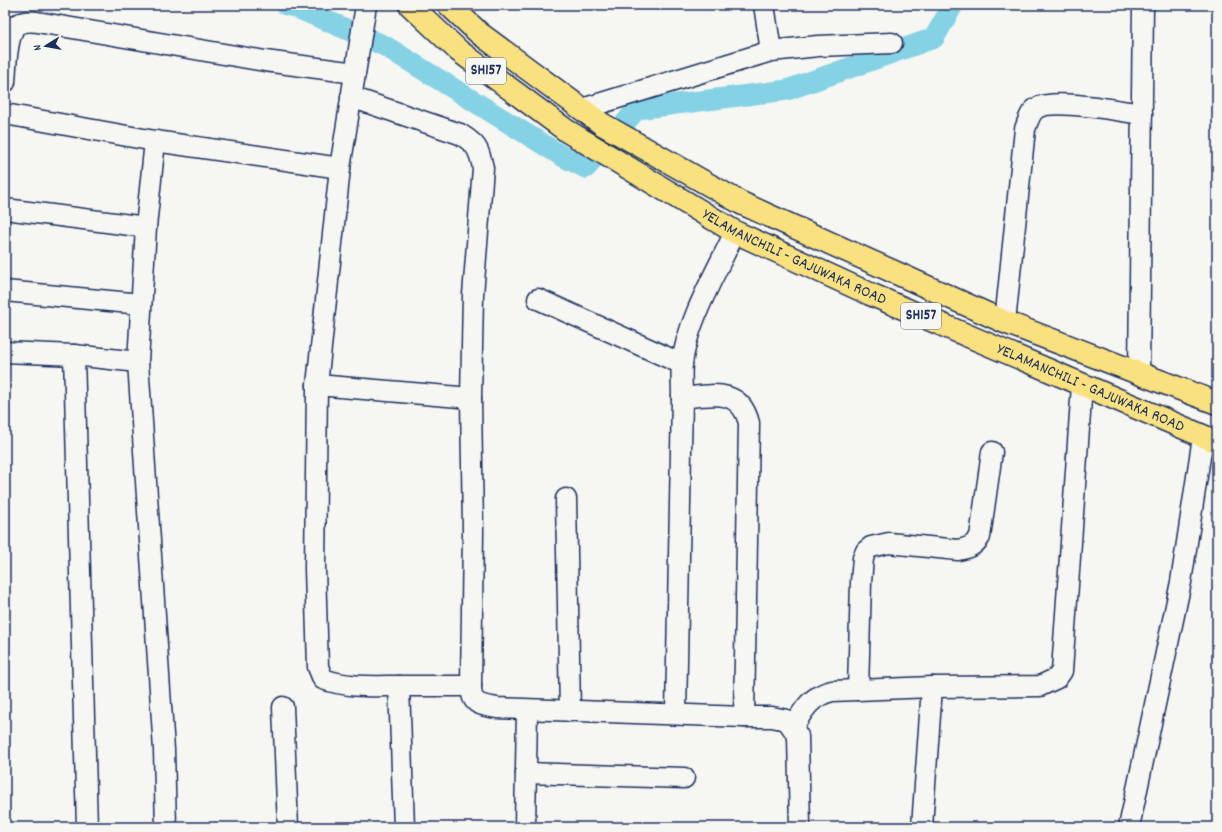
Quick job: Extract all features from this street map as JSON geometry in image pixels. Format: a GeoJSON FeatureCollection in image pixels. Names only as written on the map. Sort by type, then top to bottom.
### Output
{"type":"FeatureCollection","features":[{"type":"Feature","properties":{"kind":"main road","name":"YELAMANCHILI - GAJUWAKA ROAD"},"geometry":{"type":"LineString","coordinates":[[410,5],[459,51],[567,131],[735,232],[870,294],[1210,439]]}},
{"type":"Feature","properties":{"kind":"main road","name":"YELAMANCHILI - GAJUWAKA ROAD"},"geometry":{"type":"LineString","coordinates":[[449,5],[479,34],[602,124],[650,150],[741,204],[1005,322],[1217,403]]}},
{"type":"Feature","properties":{"kind":"main road"},"geometry":{"type":"LineString","coordinates":[[701,212],[712,186]]}},
{"type":"Feature","properties":{"kind":"street"},"geometry":{"type":"LineString","coordinates":[[764,5],[771,51]]}},
{"type":"Feature","properties":{"kind":"street"},"geometry":{"type":"LineString","coordinates":[[1139,374],[1143,5]]}},
{"type":"Feature","properties":{"kind":"street"},"geometry":{"type":"LineString","coordinates":[[366,8],[340,168],[317,385],[315,569],[318,667],[323,679],[347,686],[470,686]]}},
{"type":"Feature","properties":{"kind":"street"},"geometry":{"type":"LineString","coordinates":[[5,82],[11,31],[17,24],[26,21],[265,62],[355,73]]}},
{"type":"Feature","properties":{"kind":"street"},"geometry":{"type":"LineString","coordinates":[[582,109],[771,51],[818,46],[892,43]]}},
{"type":"Feature","properties":{"kind":"street"},"geometry":{"type":"LineString","coordinates":[[351,97],[460,134],[475,143],[481,156],[483,168],[473,295],[471,398],[473,531],[471,696],[475,702],[497,708],[772,717],[786,720],[793,727],[798,736],[800,827]]}},
{"type":"Feature","properties":{"kind":"street"},"geometry":{"type":"LineString","coordinates":[[1005,322],[1025,128],[1029,116],[1036,109],[1053,103],[1142,114]]}},
{"type":"Feature","properties":{"kind":"street"},"geometry":{"type":"LineString","coordinates":[[5,114],[155,140],[340,168]]}},
{"type":"Feature","properties":{"kind":"street"},"geometry":{"type":"LineString","coordinates":[[155,140],[146,227],[138,362],[164,750],[166,827]]}},
{"type":"Feature","properties":{"kind":"street"},"geometry":{"type":"LineString","coordinates":[[5,209],[146,227]]}},
{"type":"Feature","properties":{"kind":"street"},"geometry":{"type":"LineString","coordinates":[[676,714],[682,364],[687,341],[695,318],[735,232]]}},
{"type":"Feature","properties":{"kind":"street"},"geometry":{"type":"LineString","coordinates":[[5,291],[141,304]]}},
{"type":"Feature","properties":{"kind":"street"},"geometry":{"type":"LineString","coordinates":[[538,299],[682,364]]}},
{"type":"Feature","properties":{"kind":"street"},"geometry":{"type":"LineString","coordinates":[[5,352],[74,355],[138,362]]}},
{"type":"Feature","properties":{"kind":"street"},"geometry":{"type":"LineString","coordinates":[[74,355],[87,827]]}},
{"type":"Feature","properties":{"kind":"street"},"geometry":{"type":"LineString","coordinates":[[317,385],[471,398]]}},
{"type":"Feature","properties":{"kind":"street"},"geometry":{"type":"LineString","coordinates":[[793,727],[805,709],[820,694],[832,691],[932,687],[1040,686],[1057,678],[1062,671],[1082,385]]}},
{"type":"Feature","properties":{"kind":"street"},"geometry":{"type":"LineString","coordinates":[[682,398],[709,396],[726,397],[739,402],[746,411],[749,423],[744,716]]}},
{"type":"Feature","properties":{"kind":"street"},"geometry":{"type":"LineString","coordinates":[[1129,827],[1210,439]]}},
{"type":"Feature","properties":{"kind":"street"},"geometry":{"type":"LineString","coordinates":[[858,690],[861,582],[863,558],[866,551],[876,546],[889,543],[958,550],[968,548],[976,543],[980,537],[992,452]]}},
{"type":"Feature","properties":{"kind":"street"},"geometry":{"type":"LineString","coordinates":[[566,499],[570,711]]}},
{"type":"Feature","properties":{"kind":"street"},"geometry":{"type":"LineString","coordinates":[[399,686],[404,827]]}},
{"type":"Feature","properties":{"kind":"street"},"geometry":{"type":"LineString","coordinates":[[922,827],[932,687]]}},
{"type":"Feature","properties":{"kind":"street"},"geometry":{"type":"LineString","coordinates":[[283,706],[288,827]]}},
{"type":"Feature","properties":{"kind":"street"},"geometry":{"type":"LineString","coordinates":[[525,827],[527,710]]}},
{"type":"Feature","properties":{"kind":"street"},"geometry":{"type":"LineString","coordinates":[[526,773],[684,778]]}},
{"type":"Feature","properties":{"kind":"waterway"},"geometry":{"type":"LineString","coordinates":[[286,5],[295,7],[385,46],[562,156],[586,168],[637,109],[787,90],[934,38],[953,5]]}}]}
